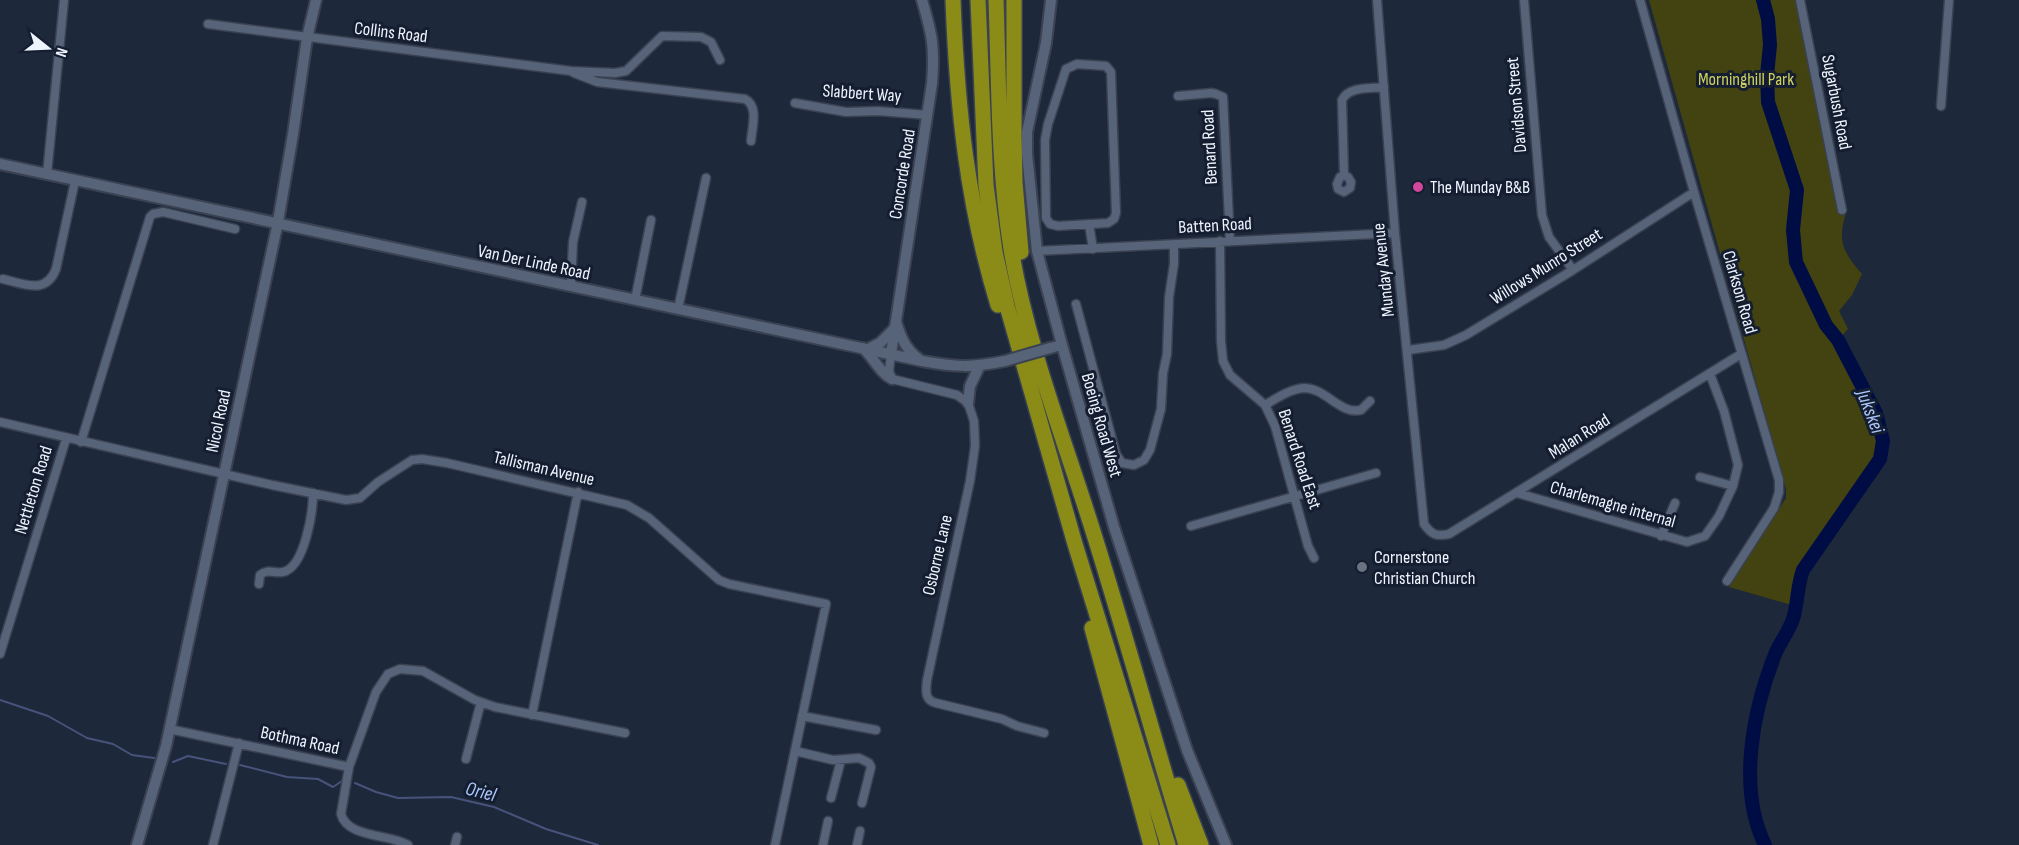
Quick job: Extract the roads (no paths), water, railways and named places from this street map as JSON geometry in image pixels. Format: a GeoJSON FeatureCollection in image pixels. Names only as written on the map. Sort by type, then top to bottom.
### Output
{"type":"FeatureCollection","features":[{"type":"Feature","properties":{"kind":"highway"},"geometry":{"type":"LineString","coordinates":[[953,0],[966,170],[985,263],[1024,391],[1054,470]]}},
{"type":"Feature","properties":{"kind":"highway"},"geometry":{"type":"LineString","coordinates":[[978,0],[989,219],[1007,306],[1075,544],[1168,845]]}},
{"type":"Feature","properties":{"kind":"highway"},"geometry":{"type":"LineString","coordinates":[[996,0],[1006,218],[1022,299],[1186,845]]}},
{"type":"Feature","properties":{"kind":"highway"},"geometry":{"type":"LineString","coordinates":[[1014,4],[1015,183],[1021,255],[1040,365]]}},
{"type":"Feature","properties":{"kind":"highway"},"geometry":{"type":"LineString","coordinates":[[1075,544],[1091,626],[1150,845]]}},
{"type":"Feature","properties":{"kind":"highway"},"geometry":{"type":"LineString","coordinates":[[1138,682],[1201,845]]}},
{"type":"Feature","properties":{"kind":"highway"},"geometry":{"type":"LineString","coordinates":[[1118,722],[1142,845]]}},
{"type":"Feature","properties":{"kind":"main road","name":"Nicol Road"},"geometry":{"type":"LineString","coordinates":[[137,845],[169,729],[278,222],[307,38],[316,0]]}},
{"type":"Feature","properties":{"kind":"main road","name":"Concorde Road"},"geometry":{"type":"LineString","coordinates":[[891,354],[932,83],[934,48],[922,0]]}},
{"type":"Feature","properties":{"kind":"main road","name":"Boeing Road West"},"geometry":{"type":"LineString","coordinates":[[1051,0],[1046,44],[1029,123],[1027,143],[1037,250],[1114,527],[1187,750],[1226,845]]}},
{"type":"Feature","properties":{"kind":"main road","name":"Van Der Linde Road"},"geometry":{"type":"LineString","coordinates":[[0,164],[922,361],[961,367],[979,367],[1062,345]]}},
{"type":"Feature","properties":{"kind":"main road"},"geometry":{"type":"LineString","coordinates":[[892,379],[886,376],[865,348],[880,343],[896,325],[902,340],[912,354],[922,361]]}},
{"type":"Feature","properties":{"kind":"main road"},"geometry":{"type":"LineString","coordinates":[[968,404],[970,386],[979,367]]}},
{"type":"Feature","properties":{"kind":"street"},"geometry":{"type":"LineString","coordinates":[[47,174],[64,0]]}},
{"type":"Feature","properties":{"kind":"street","name":"Munday Avenue"},"geometry":{"type":"LineString","coordinates":[[1377,0],[1395,233],[1424,524],[1431,534]]}},
{"type":"Feature","properties":{"kind":"street","name":"Davidson Street"},"geometry":{"type":"LineString","coordinates":[[1524,0],[1542,215],[1549,237],[1573,270]]}},
{"type":"Feature","properties":{"kind":"street","name":"Clarkson Road"},"geometry":{"type":"LineString","coordinates":[[1640,0],[1776,471],[1779,492],[1774,508],[1727,581]]}},
{"type":"Feature","properties":{"kind":"street","name":"Sugarbush Road"},"geometry":{"type":"LineString","coordinates":[[1800,0],[1842,210]]}},
{"type":"Feature","properties":{"kind":"street"},"geometry":{"type":"LineString","coordinates":[[1941,106],[1949,0]]}},
{"type":"Feature","properties":{"kind":"street","name":"Collins Road"},"geometry":{"type":"LineString","coordinates":[[208,24],[571,71]]}},
{"type":"Feature","properties":{"kind":"street"},"geometry":{"type":"LineString","coordinates":[[571,71],[615,73],[626,71],[658,39],[666,36],[707,39],[714,45],[720,60]]}},
{"type":"Feature","properties":{"kind":"street"},"geometry":{"type":"LineString","coordinates":[[1077,64],[1106,66],[1111,72],[1116,213],[1114,219],[1108,223],[1089,224],[1058,226],[1050,224],[1046,218],[1044,152],[1048,124],[1066,69],[1077,64]]}},
{"type":"Feature","properties":{"kind":"street"},"geometry":{"type":"LineString","coordinates":[[571,71],[597,82],[749,100],[754,109],[751,141]]}},
{"type":"Feature","properties":{"kind":"street"},"geometry":{"type":"LineString","coordinates":[[1344,175],[1341,107],[1344,96],[1352,91],[1384,87]]}},
{"type":"Feature","properties":{"kind":"street","name":"Benard Road"},"geometry":{"type":"LineString","coordinates":[[1178,96],[1211,93],[1223,98],[1230,241]]}},
{"type":"Feature","properties":{"kind":"street","name":"Slabbert Way"},"geometry":{"type":"LineString","coordinates":[[795,102],[846,112],[878,111],[928,115]]}},
{"type":"Feature","properties":{"kind":"street"},"geometry":{"type":"LineString","coordinates":[[678,309],[706,178]]}},
{"type":"Feature","properties":{"kind":"street"},"geometry":{"type":"LineString","coordinates":[[3,279],[37,286],[51,279],[56,269],[75,181]]}},
{"type":"Feature","properties":{"kind":"street","name":"Willows Munro Street"},"geometry":{"type":"LineString","coordinates":[[1407,350],[1444,345],[1458,339],[1573,270],[1694,192]]}},
{"type":"Feature","properties":{"kind":"street"},"geometry":{"type":"LineString","coordinates":[[571,286],[573,242],[582,202]]}},
{"type":"Feature","properties":{"kind":"street"},"geometry":{"type":"LineString","coordinates":[[81,442],[150,217],[163,212],[235,229]]}},
{"type":"Feature","properties":{"kind":"street"},"geometry":{"type":"LineString","coordinates":[[635,300],[651,220]]}},
{"type":"Feature","properties":{"kind":"street"},"geometry":{"type":"LineString","coordinates":[[1089,224],[1092,249]]}},
{"type":"Feature","properties":{"kind":"street","name":"Batten Road"},"geometry":{"type":"LineString","coordinates":[[1037,250],[1395,233]]}},
{"type":"Feature","properties":{"kind":"street","name":"Benard Road East"},"geometry":{"type":"LineString","coordinates":[[1220,242],[1223,361],[1230,375],[1265,405],[1279,435],[1308,546],[1314,558]]}},
{"type":"Feature","properties":{"kind":"street"},"geometry":{"type":"LineString","coordinates":[[1076,304],[1116,454],[1122,463],[1134,465],[1140,463],[1150,450],[1163,401],[1163,373],[1167,354],[1174,244]]}},
{"type":"Feature","properties":{"kind":"street"},"geometry":{"type":"LineString","coordinates":[[891,354],[889,371],[892,379],[950,392],[968,404]]}},
{"type":"Feature","properties":{"kind":"street","name":"Malan Road"},"geometry":{"type":"LineString","coordinates":[[1431,534],[1440,536],[1449,534],[1741,354]]}},
{"type":"Feature","properties":{"kind":"street","name":"Charlemagne internal"},"geometry":{"type":"LineString","coordinates":[[1517,493],[1687,542],[1705,536],[1719,516],[1733,486],[1738,465],[1724,411],[1710,374]]}},
{"type":"Feature","properties":{"kind":"street"},"geometry":{"type":"LineString","coordinates":[[1265,405],[1286,393],[1306,388],[1319,391],[1351,411],[1360,410],[1370,401]]}},
{"type":"Feature","properties":{"kind":"street","name":"Osborne Lane"},"geometry":{"type":"LineString","coordinates":[[968,404],[974,422],[974,458],[926,694],[930,701],[992,716],[1044,733]]}},
{"type":"Feature","properties":{"kind":"street","name":"Tallisman Avenue"},"geometry":{"type":"LineString","coordinates":[[0,422],[66,439],[346,500],[356,499],[403,465],[412,460],[422,459],[578,492],[617,501],[635,508],[713,576],[724,582],[825,604],[775,845]]}},
{"type":"Feature","properties":{"kind":"street","name":"Nettleton Road"},"geometry":{"type":"LineString","coordinates":[[0,654],[66,439]]}},
{"type":"Feature","properties":{"kind":"street"},"geometry":{"type":"LineString","coordinates":[[1191,526],[1376,473]]}},
{"type":"Feature","properties":{"kind":"street"},"geometry":{"type":"LineString","coordinates":[[1700,477],[1733,486]]}},
{"type":"Feature","properties":{"kind":"street"},"geometry":{"type":"LineString","coordinates":[[532,715],[578,492]]}},
{"type":"Feature","properties":{"kind":"street"},"geometry":{"type":"LineString","coordinates":[[259,584],[260,575],[264,572],[270,570],[283,572],[296,561],[305,542],[313,493]]}},
{"type":"Feature","properties":{"kind":"street"},"geometry":{"type":"LineString","coordinates":[[1661,536],[1675,503]]}},
{"type":"Feature","properties":{"kind":"street","name":"Bothma Road"},"geometry":{"type":"LineString","coordinates":[[169,729],[349,767],[376,692],[383,679],[394,671],[407,669],[423,671],[480,702],[532,715],[625,733]]}},
{"type":"Feature","properties":{"kind":"street"},"geometry":{"type":"LineString","coordinates":[[466,759],[480,702]]}},
{"type":"Feature","properties":{"kind":"street"},"geometry":{"type":"LineString","coordinates":[[802,716],[876,730]]}},
{"type":"Feature","properties":{"kind":"street"},"geometry":{"type":"LineString","coordinates":[[213,845],[239,743]]}},
{"type":"Feature","properties":{"kind":"street"},"geometry":{"type":"LineString","coordinates":[[795,751],[841,760],[859,758],[869,763],[871,767],[862,803]]}},
{"type":"Feature","properties":{"kind":"street"},"geometry":{"type":"LineString","coordinates":[[831,798],[841,760]]}},
{"type":"Feature","properties":{"kind":"street"},"geometry":{"type":"LineString","coordinates":[[349,767],[341,808],[342,820],[346,825],[357,830],[401,841],[408,845]]}},
{"type":"Feature","properties":{"kind":"street"},"geometry":{"type":"LineString","coordinates":[[823,845],[828,821]]}},
{"type":"Feature","properties":{"kind":"street"},"geometry":{"type":"LineString","coordinates":[[857,845],[860,831]]}},
{"type":"Feature","properties":{"kind":"waterway","name":"Jukskei"},"geometry":{"type":"LineString","coordinates":[[1763,0],[1768,19],[1770,45],[1767,75],[1768,102],[1797,190],[1793,230],[1796,262],[1826,325],[1838,340],[1876,413],[1883,441],[1880,459],[1803,570],[1793,619],[1776,652],[1768,674],[1755,723],[1750,774],[1756,823],[1765,845]]}},
{"type":"Feature","properties":{"kind":"waterway","name":"Oriel"},"geometry":{"type":"LineString","coordinates":[[0,700],[48,716],[87,738],[113,744],[132,755],[154,758]]}},
{"type":"Feature","properties":{"kind":"waterway"},"geometry":{"type":"LineString","coordinates":[[173,762],[188,756],[226,764]]}},
{"type":"Feature","properties":{"kind":"waterway","name":"Oriel"},"geometry":{"type":"LineString","coordinates":[[240,765],[287,777],[318,779],[333,787],[342,781]]}},
{"type":"Feature","properties":{"kind":"waterway","name":"Oriel"},"geometry":{"type":"LineString","coordinates":[[355,783],[398,798],[451,797],[494,807],[546,829],[598,845]]}},
{"type":"Feature","properties":{"kind":"place","name":"The Munday B&B"},"geometry":{"type":"Point","coordinates":[1418,187]}},
{"type":"Feature","properties":{"kind":"place","name":"Cornerstone Christian Church"},"geometry":{"type":"Point","coordinates":[1362,567]}},
{"type":"Feature","properties":{"kind":"park label","name":"Morninghill Park"},"geometry":{"type":"Point","coordinates":[1746,79]}}]}
